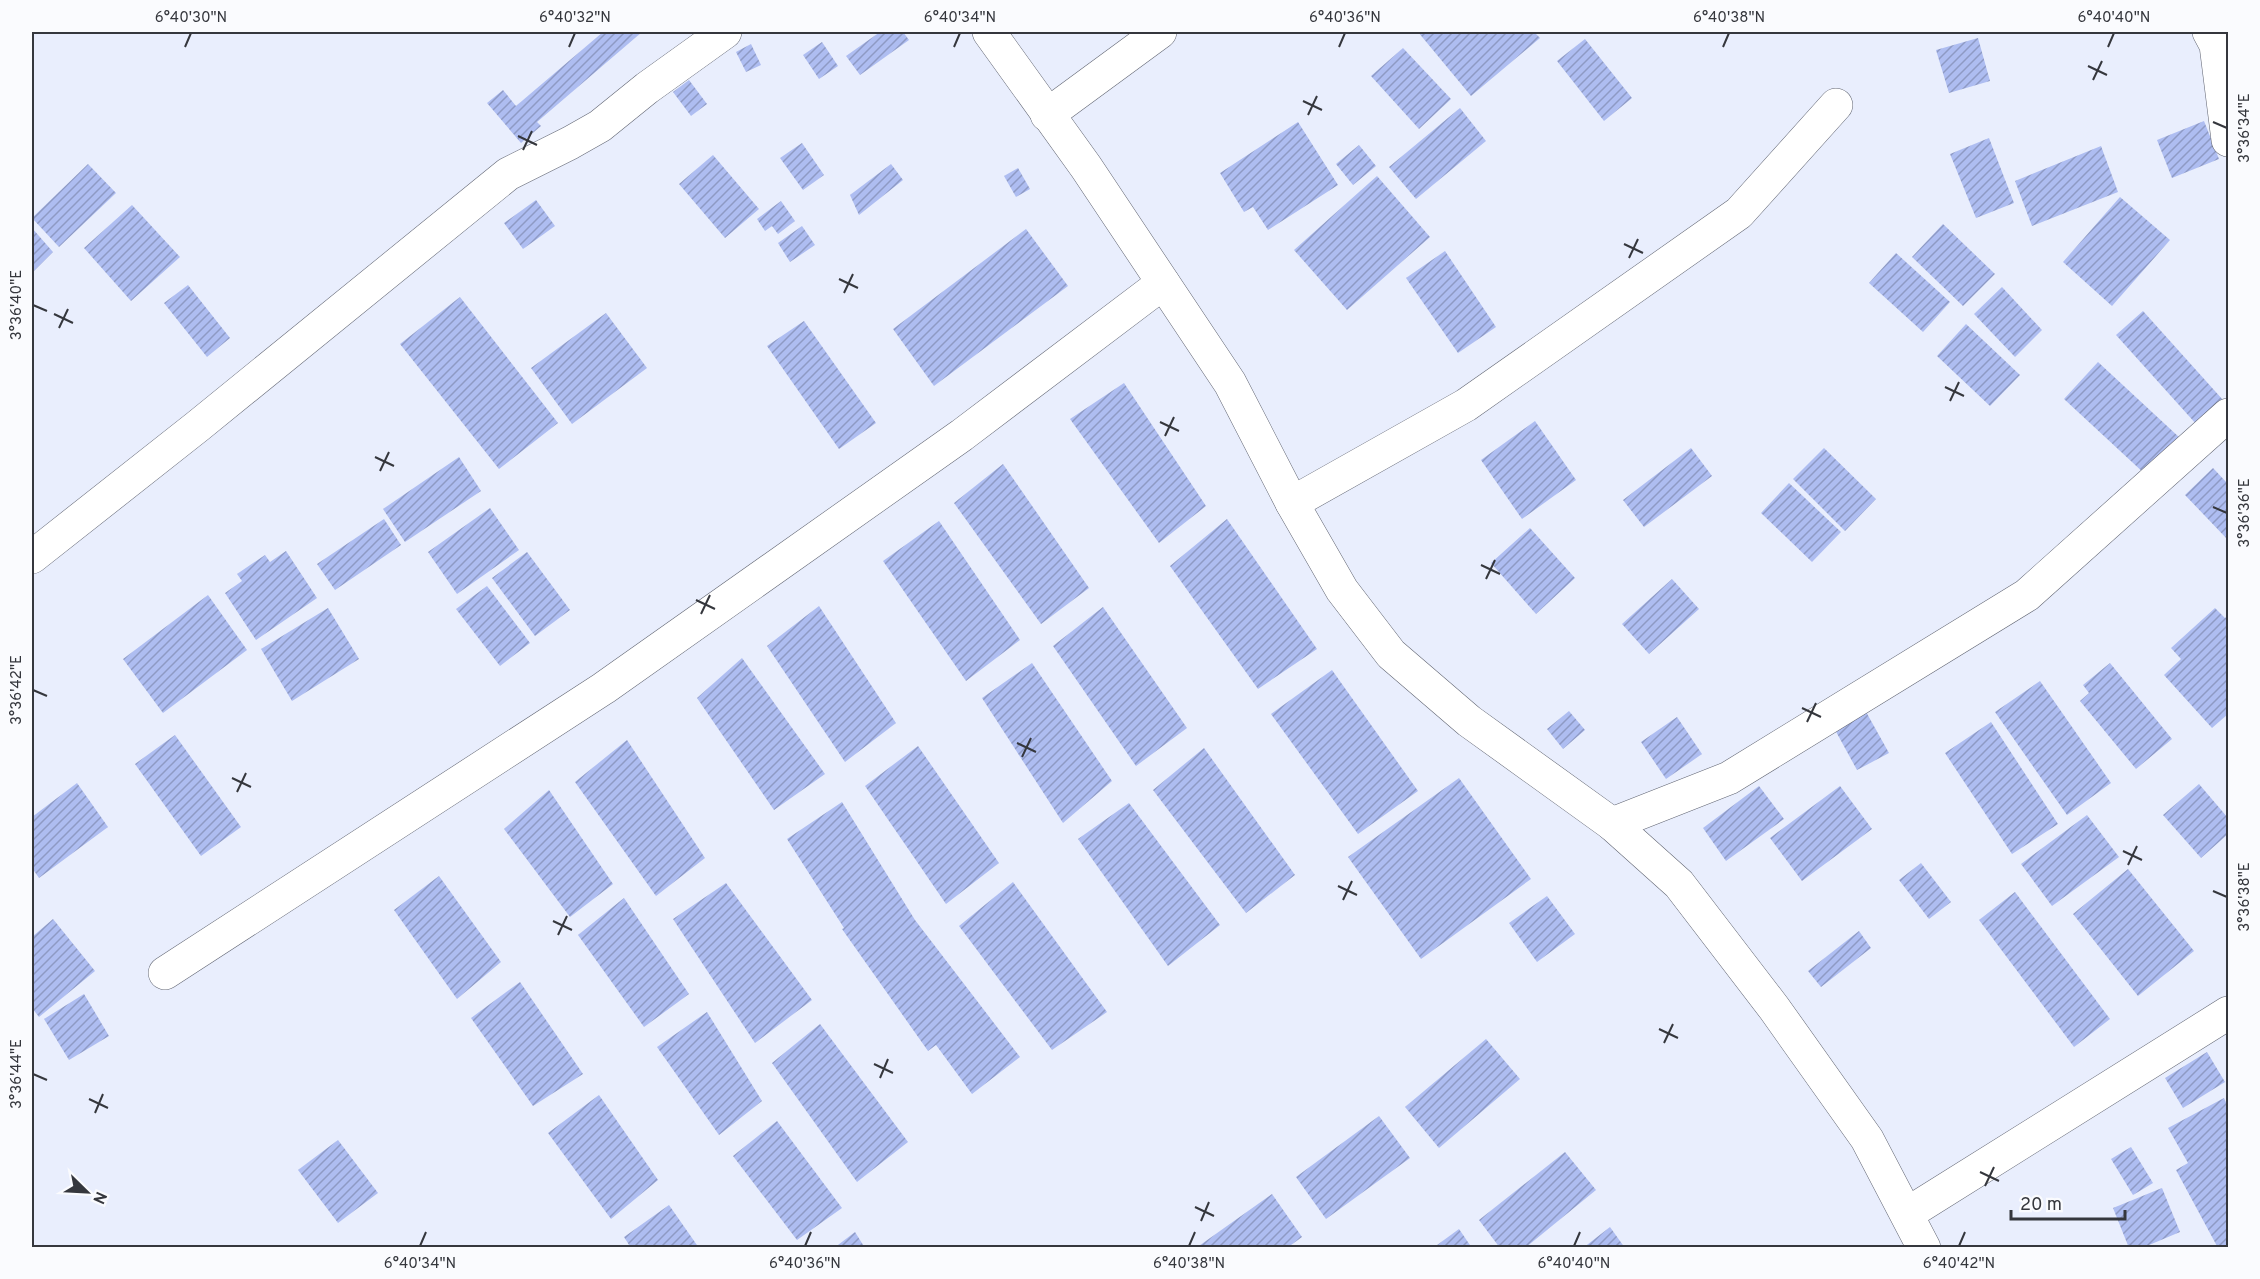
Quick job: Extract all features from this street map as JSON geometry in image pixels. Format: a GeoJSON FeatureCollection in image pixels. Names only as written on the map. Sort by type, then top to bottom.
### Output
{"type":"FeatureCollection","features":[{"type":"Feature","properties":{"kind":"street"},"geometry":{"type":"LineString","coordinates":[[32,556],[198,426],[508,174],[600,126],[647,88],[724,32]]}},
{"type":"Feature","properties":{"kind":"street"},"geometry":{"type":"LineString","coordinates":[[989,32],[1086,167],[1230,382],[1292,503],[1342,590],[1391,654],[1469,721],[1612,824],[1679,884],[1774,1008],[1867,1139],[1924,1248]]}},
{"type":"Feature","properties":{"kind":"street"},"geometry":{"type":"LineString","coordinates":[[1047,115],[1160,32]]}},
{"type":"Feature","properties":{"kind":"street"},"geometry":{"type":"LineString","coordinates":[[2209,32],[2216,45],[2229,140]]}},
{"type":"Feature","properties":{"kind":"street"},"geometry":{"type":"LineString","coordinates":[[1292,503],[1466,405],[1739,213],[1836,105]]}},
{"type":"Feature","properties":{"kind":"street"},"geometry":{"type":"LineString","coordinates":[[165,973],[604,688],[962,435],[1163,282]]}},
{"type":"Feature","properties":{"kind":"street"},"geometry":{"type":"LineString","coordinates":[[1612,824],[1729,778],[2027,595],[2229,415]]}},
{"type":"Feature","properties":{"kind":"street"},"geometry":{"type":"LineString","coordinates":[[1907,1214],[2229,1013]]}},
{"type":"Feature","properties":{"kind":"building"},"geometry":{"type":"Polygon","coordinates":[[[603,32],[642,32],[537,122],[541,126],[521,143],[487,103],[503,90],[516,106],[603,32]]]}},
{"type":"Feature","properties":{"kind":"building"},"geometry":{"type":"Polygon","coordinates":[[[880,32],[903,32],[909,40],[860,75],[846,56],[880,32]]]}},
{"type":"Feature","properties":{"kind":"building"},"geometry":{"type":"Polygon","coordinates":[[[1418,32],[1534,32],[1540,38],[1471,96],[1418,32]]]}},
{"type":"Feature","properties":{"kind":"building"},"geometry":{"type":"Polygon","coordinates":[[[1978,38],[1990,81],[1949,93],[1936,50],[1978,38]]]}},
{"type":"Feature","properties":{"kind":"building"},"geometry":{"type":"Polygon","coordinates":[[[1585,39],[1632,98],[1604,121],[1557,61],[1585,39]]]}},
{"type":"Feature","properties":{"kind":"building"},"geometry":{"type":"Polygon","coordinates":[[[822,42],[838,66],[819,79],[803,55],[822,42]]]}},
{"type":"Feature","properties":{"kind":"building"},"geometry":{"type":"Polygon","coordinates":[[[751,44],[761,65],[746,72],[736,52],[751,44]]]}},
{"type":"Feature","properties":{"kind":"building"},"geometry":{"type":"Polygon","coordinates":[[[1403,48],[1451,99],[1419,129],[1371,76],[1403,48]]]}},
{"type":"Feature","properties":{"kind":"building"},"geometry":{"type":"Polygon","coordinates":[[[689,80],[707,104],[691,116],[673,92],[689,80]]]}},
{"type":"Feature","properties":{"kind":"building"},"geometry":{"type":"Polygon","coordinates":[[[1460,108],[1486,141],[1416,199],[1389,167],[1460,108]]]}},
{"type":"Feature","properties":{"kind":"building"},"geometry":{"type":"Polygon","coordinates":[[[2204,121],[2219,159],[2172,178],[2157,140],[2204,121]]]}},
{"type":"Feature","properties":{"kind":"building"},"geometry":{"type":"Polygon","coordinates":[[[1298,122],[1338,185],[1268,230],[1253,207],[1244,212],[1220,173],[1298,122]]]}},
{"type":"Feature","properties":{"kind":"building"},"geometry":{"type":"Polygon","coordinates":[[[1989,138],[2014,203],[1976,218],[1950,154],[1989,138]]]}},
{"type":"Feature","properties":{"kind":"building"},"geometry":{"type":"Polygon","coordinates":[[[802,143],[824,175],[803,190],[780,158],[802,143]]]}},
{"type":"Feature","properties":{"kind":"building"},"geometry":{"type":"Polygon","coordinates":[[[1359,145],[1376,166],[1353,185],[1336,164],[1359,145]]]}},
{"type":"Feature","properties":{"kind":"building"},"geometry":{"type":"Polygon","coordinates":[[[2101,146],[2118,192],[2032,226],[2015,181],[2101,146]]]}},
{"type":"Feature","properties":{"kind":"building"},"geometry":{"type":"Polygon","coordinates":[[[713,155],[759,209],[725,238],[679,184],[713,155]]]}},
{"type":"Feature","properties":{"kind":"building"},"geometry":{"type":"Polygon","coordinates":[[[88,164],[116,193],[59,247],[32,218],[88,164]]]}},
{"type":"Feature","properties":{"kind":"building"},"geometry":{"type":"Polygon","coordinates":[[[891,164],[903,180],[859,215],[850,195],[891,164]]]}},
{"type":"Feature","properties":{"kind":"building"},"geometry":{"type":"Polygon","coordinates":[[[1018,168],[1030,189],[1016,197],[1004,176],[1018,168]]]}},
{"type":"Feature","properties":{"kind":"building"},"geometry":{"type":"Polygon","coordinates":[[[1377,176],[1430,237],[1347,310],[1294,250],[1377,176]]]}},
{"type":"Feature","properties":{"kind":"building"},"geometry":{"type":"Polygon","coordinates":[[[2120,197],[2170,240],[2112,306],[2063,262],[2120,197]]]}},
{"type":"Feature","properties":{"kind":"building"},"geometry":{"type":"Polygon","coordinates":[[[536,200],[555,226],[523,249],[504,223],[536,200]]]}},
{"type":"Feature","properties":{"kind":"building"},"geometry":{"type":"Polygon","coordinates":[[[781,201],[795,221],[778,234],[772,226],[765,231],[757,219],[781,201]]]}},
{"type":"Feature","properties":{"kind":"building"},"geometry":{"type":"Polygon","coordinates":[[[132,205],[180,257],[131,301],[84,248],[132,205]]]}},
{"type":"Feature","properties":{"kind":"building"},"geometry":{"type":"Polygon","coordinates":[[[1943,224],[1995,274],[1963,306],[1912,257],[1943,224]]]}},
{"type":"Feature","properties":{"kind":"building"},"geometry":{"type":"Polygon","coordinates":[[[802,226],[815,245],[790,262],[778,243],[802,226]]]}},
{"type":"Feature","properties":{"kind":"building"},"geometry":{"type":"Polygon","coordinates":[[[32,228],[53,252],[32,273],[32,228]]]}},
{"type":"Feature","properties":{"kind":"building"},"geometry":{"type":"Polygon","coordinates":[[[1026,229],[1068,286],[934,386],[893,329],[1026,229]]]}},
{"type":"Feature","properties":{"kind":"building"},"geometry":{"type":"Polygon","coordinates":[[[1445,251],[1496,327],[1458,353],[1406,278],[1445,251]]]}},
{"type":"Feature","properties":{"kind":"building"},"geometry":{"type":"Polygon","coordinates":[[[1896,253],[1950,302],[1923,332],[1869,283],[1896,253]]]}},
{"type":"Feature","properties":{"kind":"building"},"geometry":{"type":"Polygon","coordinates":[[[188,285],[230,338],[207,357],[164,303],[188,285]]]}},
{"type":"Feature","properties":{"kind":"building"},"geometry":{"type":"Polygon","coordinates":[[[2002,287],[2042,330],[2015,357],[1974,314],[2002,287]]]}},
{"type":"Feature","properties":{"kind":"building"},"geometry":{"type":"Polygon","coordinates":[[[460,297],[558,423],[499,469],[400,344],[460,297]]]}},
{"type":"Feature","properties":{"kind":"building"},"geometry":{"type":"Polygon","coordinates":[[[2143,311],[2223,400],[2197,425],[2116,335],[2143,311]]]}},
{"type":"Feature","properties":{"kind":"building"},"geometry":{"type":"Polygon","coordinates":[[[606,313],[647,368],[572,424],[531,368],[606,313]]]}},
{"type":"Feature","properties":{"kind":"building"},"geometry":{"type":"Polygon","coordinates":[[[804,321],[876,423],[839,449],[767,346],[804,321]]]}},
{"type":"Feature","properties":{"kind":"building"},"geometry":{"type":"Polygon","coordinates":[[[1966,324],[2020,375],[1990,406],[1937,356],[1966,324]]]}},
{"type":"Feature","properties":{"kind":"building"},"geometry":{"type":"Polygon","coordinates":[[[2098,362],[2180,438],[2146,475],[2064,399],[2098,362]]]}},
{"type":"Feature","properties":{"kind":"building"},"geometry":{"type":"Polygon","coordinates":[[[1124,383],[1206,506],[1159,543],[1070,419],[1124,383]]]}},
{"type":"Feature","properties":{"kind":"building"},"geometry":{"type":"Polygon","coordinates":[[[1535,421],[1576,480],[1522,519],[1481,460],[1535,421]]]}},
{"type":"Feature","properties":{"kind":"building"},"geometry":{"type":"Polygon","coordinates":[[[1691,448],[1712,476],[1644,527],[1623,500],[1691,448]]]}},
{"type":"Feature","properties":{"kind":"building"},"geometry":{"type":"Polygon","coordinates":[[[1824,448],[1876,499],[1845,531],[1793,479],[1824,448]]]}},
{"type":"Feature","properties":{"kind":"building"},"geometry":{"type":"Polygon","coordinates":[[[459,457],[481,491],[405,542],[383,509],[459,457]]]}},
{"type":"Feature","properties":{"kind":"building"},"geometry":{"type":"Polygon","coordinates":[[[1003,464],[1089,588],[1041,624],[954,503],[1003,464]]]}},
{"type":"Feature","properties":{"kind":"building"},"geometry":{"type":"Polygon","coordinates":[[[2213,468],[2228,484],[2228,540],[2185,495],[2213,468]]]}},
{"type":"Feature","properties":{"kind":"building"},"geometry":{"type":"Polygon","coordinates":[[[1789,483],[1841,532],[1812,562],[1761,513],[1789,483]]]}},
{"type":"Feature","properties":{"kind":"building"},"geometry":{"type":"Polygon","coordinates":[[[490,508],[519,550],[457,594],[428,552],[490,508]]]}},
{"type":"Feature","properties":{"kind":"building"},"geometry":{"type":"Polygon","coordinates":[[[384,519],[401,545],[335,590],[317,564],[384,519]]]}},
{"type":"Feature","properties":{"kind":"building"},"geometry":{"type":"Polygon","coordinates":[[[1227,519],[1317,649],[1258,689],[1170,566],[1227,519]]]}},
{"type":"Feature","properties":{"kind":"building"},"geometry":{"type":"Polygon","coordinates":[[[939,521],[1020,640],[966,681],[883,561],[939,521]]]}},
{"type":"Feature","properties":{"kind":"building"},"geometry":{"type":"Polygon","coordinates":[[[1530,528],[1575,578],[1536,614],[1491,563],[1530,528]]]}},
{"type":"Feature","properties":{"kind":"building"},"geometry":{"type":"Polygon","coordinates":[[[286,551],[317,598],[256,640],[225,593],[242,581],[237,574],[265,555],[270,562],[286,551]]]}},
{"type":"Feature","properties":{"kind":"building"},"geometry":{"type":"Polygon","coordinates":[[[527,552],[570,610],[535,636],[492,578],[527,552]]]}},
{"type":"Feature","properties":{"kind":"building"},"geometry":{"type":"Polygon","coordinates":[[[1672,579],[1699,609],[1649,654],[1622,624],[1672,579]]]}},
{"type":"Feature","properties":{"kind":"building"},"geometry":{"type":"Polygon","coordinates":[[[487,586],[530,643],[500,666],[456,609],[487,586]]]}},
{"type":"Feature","properties":{"kind":"building"},"geometry":{"type":"Polygon","coordinates":[[[208,595],[247,650],[163,713],[123,659],[208,595]]]}},
{"type":"Feature","properties":{"kind":"building"},"geometry":{"type":"Polygon","coordinates":[[[819,606],[896,723],[845,762],[767,646],[819,606]]]}},
{"type":"Feature","properties":{"kind":"building"},"geometry":{"type":"Polygon","coordinates":[[[1103,607],[1187,728],[1136,766],[1053,646],[1103,607]]]}},
{"type":"Feature","properties":{"kind":"building"},"geometry":{"type":"Polygon","coordinates":[[[328,608],[359,659],[292,701],[261,649],[328,608]]]}},
{"type":"Feature","properties":{"kind":"building"},"geometry":{"type":"Polygon","coordinates":[[[2215,608],[2225,618],[2228,615],[2228,714],[2212,728],[2164,675],[2181,659],[2171,648],[2215,608]]]}},
{"type":"Feature","properties":{"kind":"building"},"geometry":{"type":"Polygon","coordinates":[[[742,658],[825,774],[774,810],[697,698],[742,658]]]}},
{"type":"Feature","properties":{"kind":"building"},"geometry":{"type":"Polygon","coordinates":[[[1032,663],[1112,781],[1063,823],[982,698],[1032,663]]]}},
{"type":"Feature","properties":{"kind":"building"},"geometry":{"type":"Polygon","coordinates":[[[2110,663],[2172,739],[2136,769],[2080,701],[2089,693],[2083,685],[2110,663]]]}},
{"type":"Feature","properties":{"kind":"building"},"geometry":{"type":"Polygon","coordinates":[[[1332,670],[1418,791],[1358,834],[1271,714],[1332,670]]]}},
{"type":"Feature","properties":{"kind":"building"},"geometry":{"type":"Polygon","coordinates":[[[2040,681],[2111,783],[2067,815],[1995,712],[2040,681]]]}},
{"type":"Feature","properties":{"kind":"building"},"geometry":{"type":"Polygon","coordinates":[[[1865,710],[1889,753],[1857,770],[1834,728],[1865,710]]]}},
{"type":"Feature","properties":{"kind":"building"},"geometry":{"type":"Polygon","coordinates":[[[1569,711],[1585,730],[1563,749],[1547,729],[1569,711]]]}},
{"type":"Feature","properties":{"kind":"building"},"geometry":{"type":"Polygon","coordinates":[[[1677,717],[1702,754],[1666,779],[1641,742],[1677,717]]]}},
{"type":"Feature","properties":{"kind":"building"},"geometry":{"type":"Polygon","coordinates":[[[1991,722],[2058,824],[2012,854],[1945,753],[1991,722]]]}},
{"type":"Feature","properties":{"kind":"building"},"geometry":{"type":"Polygon","coordinates":[[[175,735],[241,827],[201,856],[135,764],[175,735]]]}},
{"type":"Feature","properties":{"kind":"building"},"geometry":{"type":"Polygon","coordinates":[[[627,740],[705,858],[656,896],[575,782],[627,740]]]}},
{"type":"Feature","properties":{"kind":"building"},"geometry":{"type":"Polygon","coordinates":[[[918,746],[999,863],[946,904],[865,786],[918,746]]]}},
{"type":"Feature","properties":{"kind":"building"},"geometry":{"type":"Polygon","coordinates":[[[1204,748],[1295,875],[1246,913],[1153,790],[1204,748]]]}},
{"type":"Feature","properties":{"kind":"building"},"geometry":{"type":"Polygon","coordinates":[[[1459,778],[1531,879],[1421,959],[1348,857],[1459,778]]]}},
{"type":"Feature","properties":{"kind":"building"},"geometry":{"type":"Polygon","coordinates":[[[77,783],[108,827],[39,878],[32,868],[32,817],[77,783]]]}},
{"type":"Feature","properties":{"kind":"building"},"geometry":{"type":"Polygon","coordinates":[[[2199,784],[2228,818],[2228,834],[2201,858],[2163,815],[2199,784]]]}},
{"type":"Feature","properties":{"kind":"building"},"geometry":{"type":"Polygon","coordinates":[[[1759,786],[1784,819],[1726,861],[1703,828],[1759,786]]]}},
{"type":"Feature","properties":{"kind":"building"},"geometry":{"type":"Polygon","coordinates":[[[1840,786],[1872,829],[1802,881],[1770,838],[1840,786]]]}},
{"type":"Feature","properties":{"kind":"building"},"geometry":{"type":"Polygon","coordinates":[[[549,790],[613,884],[570,917],[504,829],[549,790]]]}},
{"type":"Feature","properties":{"kind":"building"},"geometry":{"type":"Polygon","coordinates":[[[842,802],[915,920],[1020,1057],[972,1094],[936,1045],[928,1051],[842,929],[844,928],[787,839],[842,802]]]}},
{"type":"Feature","properties":{"kind":"building"},"geometry":{"type":"Polygon","coordinates":[[[1129,803],[1220,925],[1168,966],[1078,839],[1129,803]]]}},
{"type":"Feature","properties":{"kind":"building"},"geometry":{"type":"Polygon","coordinates":[[[2087,815],[2119,857],[2052,906],[2021,864],[2087,815]]]}},
{"type":"Feature","properties":{"kind":"building"},"geometry":{"type":"Polygon","coordinates":[[[1921,863],[1951,902],[1929,919],[1899,880],[1921,863]]]}},
{"type":"Feature","properties":{"kind":"building"},"geometry":{"type":"Polygon","coordinates":[[[2128,869],[2194,951],[2138,996],[2073,914],[2128,869]]]}},
{"type":"Feature","properties":{"kind":"building"},"geometry":{"type":"Polygon","coordinates":[[[439,876],[501,962],[457,999],[394,910],[439,876]]]}},
{"type":"Feature","properties":{"kind":"building"},"geometry":{"type":"Polygon","coordinates":[[[1013,882],[1107,1012],[1052,1050],[959,926],[1013,882]]]}},
{"type":"Feature","properties":{"kind":"building"},"geometry":{"type":"Polygon","coordinates":[[[726,883],[812,1000],[755,1043],[673,919],[726,883]]]}},
{"type":"Feature","properties":{"kind":"building"},"geometry":{"type":"Polygon","coordinates":[[[2015,892],[2110,1019],[2074,1047],[1979,920],[2015,892]]]}},
{"type":"Feature","properties":{"kind":"building"},"geometry":{"type":"Polygon","coordinates":[[[1547,896],[1575,934],[1537,962],[1509,923],[1547,896]]]}},
{"type":"Feature","properties":{"kind":"building"},"geometry":{"type":"Polygon","coordinates":[[[624,898],[689,994],[644,1027],[578,935],[624,898]]]}},
{"type":"Feature","properties":{"kind":"building"},"geometry":{"type":"Polygon","coordinates":[[[53,919],[95,971],[39,1017],[32,1008],[32,937],[53,919]]]}},
{"type":"Feature","properties":{"kind":"building"},"geometry":{"type":"Polygon","coordinates":[[[1859,931],[1871,948],[1821,987],[1808,971],[1859,931]]]}},
{"type":"Feature","properties":{"kind":"building"},"geometry":{"type":"Polygon","coordinates":[[[520,982],[583,1074],[533,1106],[471,1018],[520,982]]]}},
{"type":"Feature","properties":{"kind":"building"},"geometry":{"type":"Polygon","coordinates":[[[84,994],[109,1036],[69,1060],[44,1019],[84,994]]]}},
{"type":"Feature","properties":{"kind":"building"},"geometry":{"type":"Polygon","coordinates":[[[707,1012],[762,1101],[719,1135],[657,1047],[707,1012]]]}},
{"type":"Feature","properties":{"kind":"building"},"geometry":{"type":"Polygon","coordinates":[[[820,1024],[908,1142],[857,1182],[772,1063],[820,1024]]]}},
{"type":"Feature","properties":{"kind":"building"},"geometry":{"type":"Polygon","coordinates":[[[1486,1039],[1520,1079],[1439,1148],[1405,1107],[1486,1039]]]}},
{"type":"Feature","properties":{"kind":"building"},"geometry":{"type":"Polygon","coordinates":[[[2207,1052],[2225,1082],[2183,1108],[2165,1078],[2207,1052]]]}},
{"type":"Feature","properties":{"kind":"building"},"geometry":{"type":"Polygon","coordinates":[[[599,1095],[658,1180],[611,1219],[548,1133],[599,1095]]]}},
{"type":"Feature","properties":{"kind":"building"},"geometry":{"type":"Polygon","coordinates":[[[2224,1098],[2228,1107],[2228,1248],[2218,1248],[2176,1170],[2188,1163],[2168,1128],[2224,1098]]]}},
{"type":"Feature","properties":{"kind":"building"},"geometry":{"type":"Polygon","coordinates":[[[1379,1116],[1410,1158],[1326,1219],[1296,1177],[1379,1116]]]}},
{"type":"Feature","properties":{"kind":"building"},"geometry":{"type":"Polygon","coordinates":[[[777,1121],[842,1208],[797,1240],[733,1156],[777,1121]]]}},
{"type":"Feature","properties":{"kind":"building"},"geometry":{"type":"Polygon","coordinates":[[[338,1140],[378,1193],[338,1223],[298,1170],[338,1140]]]}},
{"type":"Feature","properties":{"kind":"building"},"geometry":{"type":"Polygon","coordinates":[[[2131,1147],[2153,1183],[2133,1195],[2111,1159],[2131,1147]]]}},
{"type":"Feature","properties":{"kind":"building"},"geometry":{"type":"Polygon","coordinates":[[[1565,1152],[1596,1190],[1525,1248],[1500,1248],[1479,1220],[1565,1152]]]}},
{"type":"Feature","properties":{"kind":"building"},"geometry":{"type":"Polygon","coordinates":[[[2162,1188],[2180,1232],[2142,1248],[2129,1248],[2113,1208],[2162,1188]]]}},
{"type":"Feature","properties":{"kind":"building"},"geometry":{"type":"Polygon","coordinates":[[[1272,1194],[1302,1237],[1287,1248],[1196,1248],[1272,1194]]]}},
{"type":"Feature","properties":{"kind":"building"},"geometry":{"type":"Polygon","coordinates":[[[669,1205],[699,1248],[631,1248],[624,1237],[669,1205]]]}},
{"type":"Feature","properties":{"kind":"building"},"geometry":{"type":"Polygon","coordinates":[[[1610,1227],[1625,1248],[1583,1248],[1610,1227]]]}},
{"type":"Feature","properties":{"kind":"building"},"geometry":{"type":"Polygon","coordinates":[[[1459,1229],[1472,1248],[1433,1248],[1459,1229]]]}},
{"type":"Feature","properties":{"kind":"building"},"geometry":{"type":"Polygon","coordinates":[[[855,1232],[865,1248],[834,1248],[855,1232]]]}}]}
